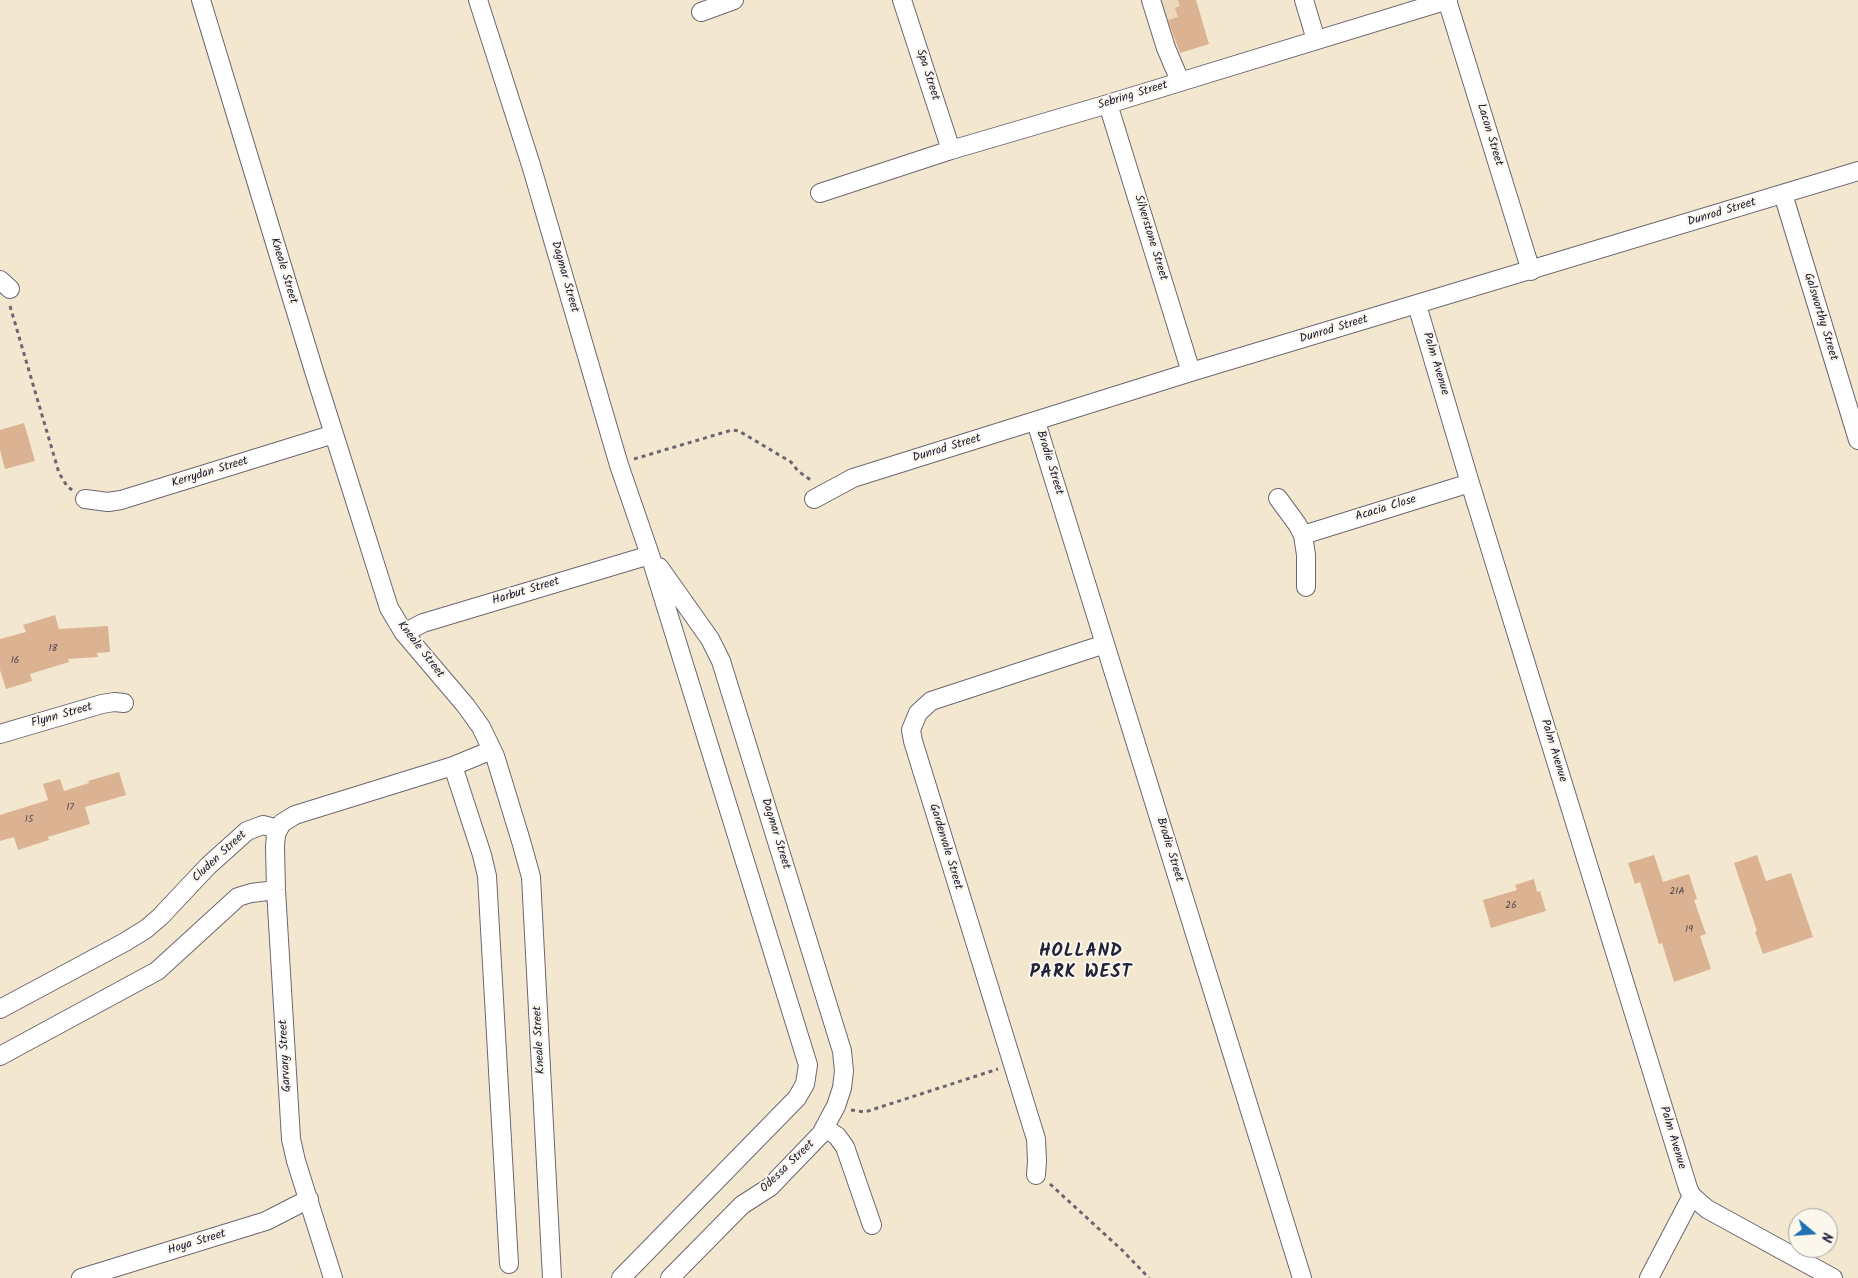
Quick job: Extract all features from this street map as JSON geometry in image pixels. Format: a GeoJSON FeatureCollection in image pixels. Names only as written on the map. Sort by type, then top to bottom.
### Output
{"type":"FeatureCollection","features":[{"type":"Feature","properties":{"kind":"street","name":"Kneale Street"},"geometry":{"type":"LineString","coordinates":[[201,0],[389,608],[404,633],[474,716],[492,750],[518,832],[530,877],[552,1278]]}},
{"type":"Feature","properties":{"kind":"street","name":"Dagmar Street"},"geometry":{"type":"LineString","coordinates":[[478,0],[531,165],[619,465],[650,555],[806,1059],[807,1079],[797,1098],[621,1278]]}},
{"type":"Feature","properties":{"kind":"street"},"geometry":{"type":"LineString","coordinates":[[701,12],[734,0]]}},
{"type":"Feature","properties":{"kind":"street","name":"Spa Street"},"geometry":{"type":"LineString","coordinates":[[902,0],[951,150]]}},
{"type":"Feature","properties":{"kind":"street"},"geometry":{"type":"LineString","coordinates":[[1151,0],[1166,48],[1180,81]]}},
{"type":"Feature","properties":{"kind":"street"},"geometry":{"type":"LineString","coordinates":[[1304,0],[1316,40]]}},
{"type":"Feature","properties":{"kind":"street","name":"Sebring Street"},"geometry":{"type":"LineString","coordinates":[[820,193],[951,150],[1447,0]]}},
{"type":"Feature","properties":{"kind":"street","name":"Lacon Street"},"geometry":{"type":"LineString","coordinates":[[1447,0],[1531,271]]}},
{"type":"Feature","properties":{"kind":"street","name":"Silverstone Street"},"geometry":{"type":"LineString","coordinates":[[1108,104],[1191,372]]}},
{"type":"Feature","properties":{"kind":"street","name":"Dunrod Street"},"geometry":{"type":"LineString","coordinates":[[821,495],[853,478],[1191,372],[1858,172]]}},
{"type":"Feature","properties":{"kind":"street","name":"Galsworthy Street"},"geometry":{"type":"LineString","coordinates":[[1783,194],[1856,429]]}},
{"type":"Feature","properties":{"kind":"street","name":"Palm Avenue"},"geometry":{"type":"LineString","coordinates":[[1417,305],[1470,483],[1692,1196]]}},
{"type":"Feature","properties":{"kind":"street","name":"Brodie Street"},"geometry":{"type":"LineString","coordinates":[[1036,422],[1302,1278]]}},
{"type":"Feature","properties":{"kind":"street","name":"Kerrydan Street"},"geometry":{"type":"LineString","coordinates":[[85,499],[108,502],[121,500],[334,434]]}},
{"type":"Feature","properties":{"kind":"street","name":"Acacia Close"},"geometry":{"type":"LineString","coordinates":[[1302,535],[1470,483]]}},
{"type":"Feature","properties":{"kind":"street"},"geometry":{"type":"LineString","coordinates":[[1278,498],[1297,524],[1302,535],[1306,555],[1306,587]]}},
{"type":"Feature","properties":{"kind":"street","name":"Dagmar Street"},"geometry":{"type":"LineString","coordinates":[[650,555],[710,639],[724,671],[842,1051],[843,1078],[837,1105],[825,1128]]}},
{"type":"Feature","properties":{"kind":"street","name":"Harbut Street"},"geometry":{"type":"LineString","coordinates":[[404,633],[423,623],[650,555]]}},
{"type":"Feature","properties":{"kind":"street","name":"Gardenvale Street"},"geometry":{"type":"LineString","coordinates":[[1036,1174],[1036,1139],[913,741],[912,726],[922,708],[936,698],[1105,644]]}},
{"type":"Feature","properties":{"kind":"street","name":"Flynn Street"},"geometry":{"type":"LineString","coordinates":[[0,734],[102,704],[124,703]]}},
{"type":"Feature","properties":{"kind":"street"},"geometry":{"type":"LineString","coordinates":[[278,829],[286,820],[302,812],[453,766],[492,750]]}},
{"type":"Feature","properties":{"kind":"street"},"geometry":{"type":"LineString","coordinates":[[453,766],[487,876],[509,1264]]}},
{"type":"Feature","properties":{"kind":"street","name":"Cluden Street"},"geometry":{"type":"LineString","coordinates":[[0,1009],[146,929],[247,831],[266,825],[278,829]]}},
{"type":"Feature","properties":{"kind":"street","name":"Garvary Street"},"geometry":{"type":"LineString","coordinates":[[278,829],[274,847],[291,1139],[296,1161],[333,1278]]}},
{"type":"Feature","properties":{"kind":"street"},"geometry":{"type":"LineString","coordinates":[[0,1056],[157,971],[238,897],[251,893],[276,890]]}},
{"type":"Feature","properties":{"kind":"street","name":"Odessa Street"},"geometry":{"type":"LineString","coordinates":[[670,1278],[742,1205],[770,1187],[825,1128],[836,1136],[845,1147],[872,1225]]}},
{"type":"Feature","properties":{"kind":"street"},"geometry":{"type":"LineString","coordinates":[[1649,1278],[1692,1196],[1702,1206],[1820,1269],[1833,1278]]}},
{"type":"Feature","properties":{"kind":"street","name":"Hoya Street"},"geometry":{"type":"LineString","coordinates":[[81,1278],[266,1221],[308,1198]]}},
{"type":"Feature","properties":{"kind":"path"},"geometry":{"type":"LineString","coordinates":[[13,314],[59,473],[66,486]]}},
{"type":"Feature","properties":{"kind":"path"},"geometry":{"type":"LineString","coordinates":[[619,465],[732,430],[739,431],[791,462],[798,472],[821,495]]}},
{"type":"Feature","properties":{"kind":"path"},"geometry":{"type":"LineString","coordinates":[[837,1105],[865,1112],[1012,1064]]}},
{"type":"Feature","properties":{"kind":"path"},"geometry":{"type":"LineString","coordinates":[[1036,1174],[1123,1251],[1149,1278]]}},
{"type":"Feature","properties":{"kind":"shaded area"},"geometry":{"type":"Polygon","coordinates":[[[1160,0],[1196,0],[1206,35],[1173,45],[1160,0]]]}},
{"type":"Feature","properties":{"kind":"building"},"geometry":{"type":"Polygon","coordinates":[[[1178,0],[1196,0],[1209,44],[1180,53],[1168,20],[1178,17],[1175,8],[1180,6],[1178,0]]]}},
{"type":"Feature","properties":{"kind":"building"},"geometry":{"type":"Polygon","coordinates":[[[24,423],[35,461],[5,469],[0,450],[0,430],[24,423]]]}},
{"type":"Feature","properties":{"kind":"building"},"geometry":{"type":"Polygon","coordinates":[[[55,615],[59,629],[108,626],[110,652],[97,653],[98,657],[68,659],[69,662],[30,674],[32,681],[6,689],[0,670],[0,639],[26,632],[23,625],[55,615]]]}},
{"type":"Feature","properties":{"kind":"building"},"geometry":{"type":"Polygon","coordinates":[[[119,772],[126,795],[85,807],[90,824],[48,837],[49,840],[18,850],[14,837],[0,841],[0,815],[48,800],[43,784],[60,779],[64,791],[89,783],[88,781],[119,772]]]}},
{"type":"Feature","properties":{"kind":"building"},"geometry":{"type":"Polygon","coordinates":[[[1654,855],[1663,882],[1689,874],[1697,899],[1694,900],[1706,934],[1700,936],[1711,969],[1674,982],[1662,943],[1659,944],[1640,882],[1635,884],[1628,863],[1654,855]]]}},
{"type":"Feature","properties":{"kind":"building"},"geometry":{"type":"Polygon","coordinates":[[[1757,855],[1766,881],[1791,873],[1813,937],[1763,954],[1734,863],[1757,855]]]}},
{"type":"Feature","properties":{"kind":"building"},"geometry":{"type":"Polygon","coordinates":[[[1534,879],[1537,892],[1540,891],[1546,911],[1491,928],[1483,900],[1517,890],[1515,885],[1534,879]]]}},
{"type":"Feature","properties":{"kind":"district","name":"HOLLAND PARK WEST"},"geometry":{"type":"Point","coordinates":[1081,963]}}]}
